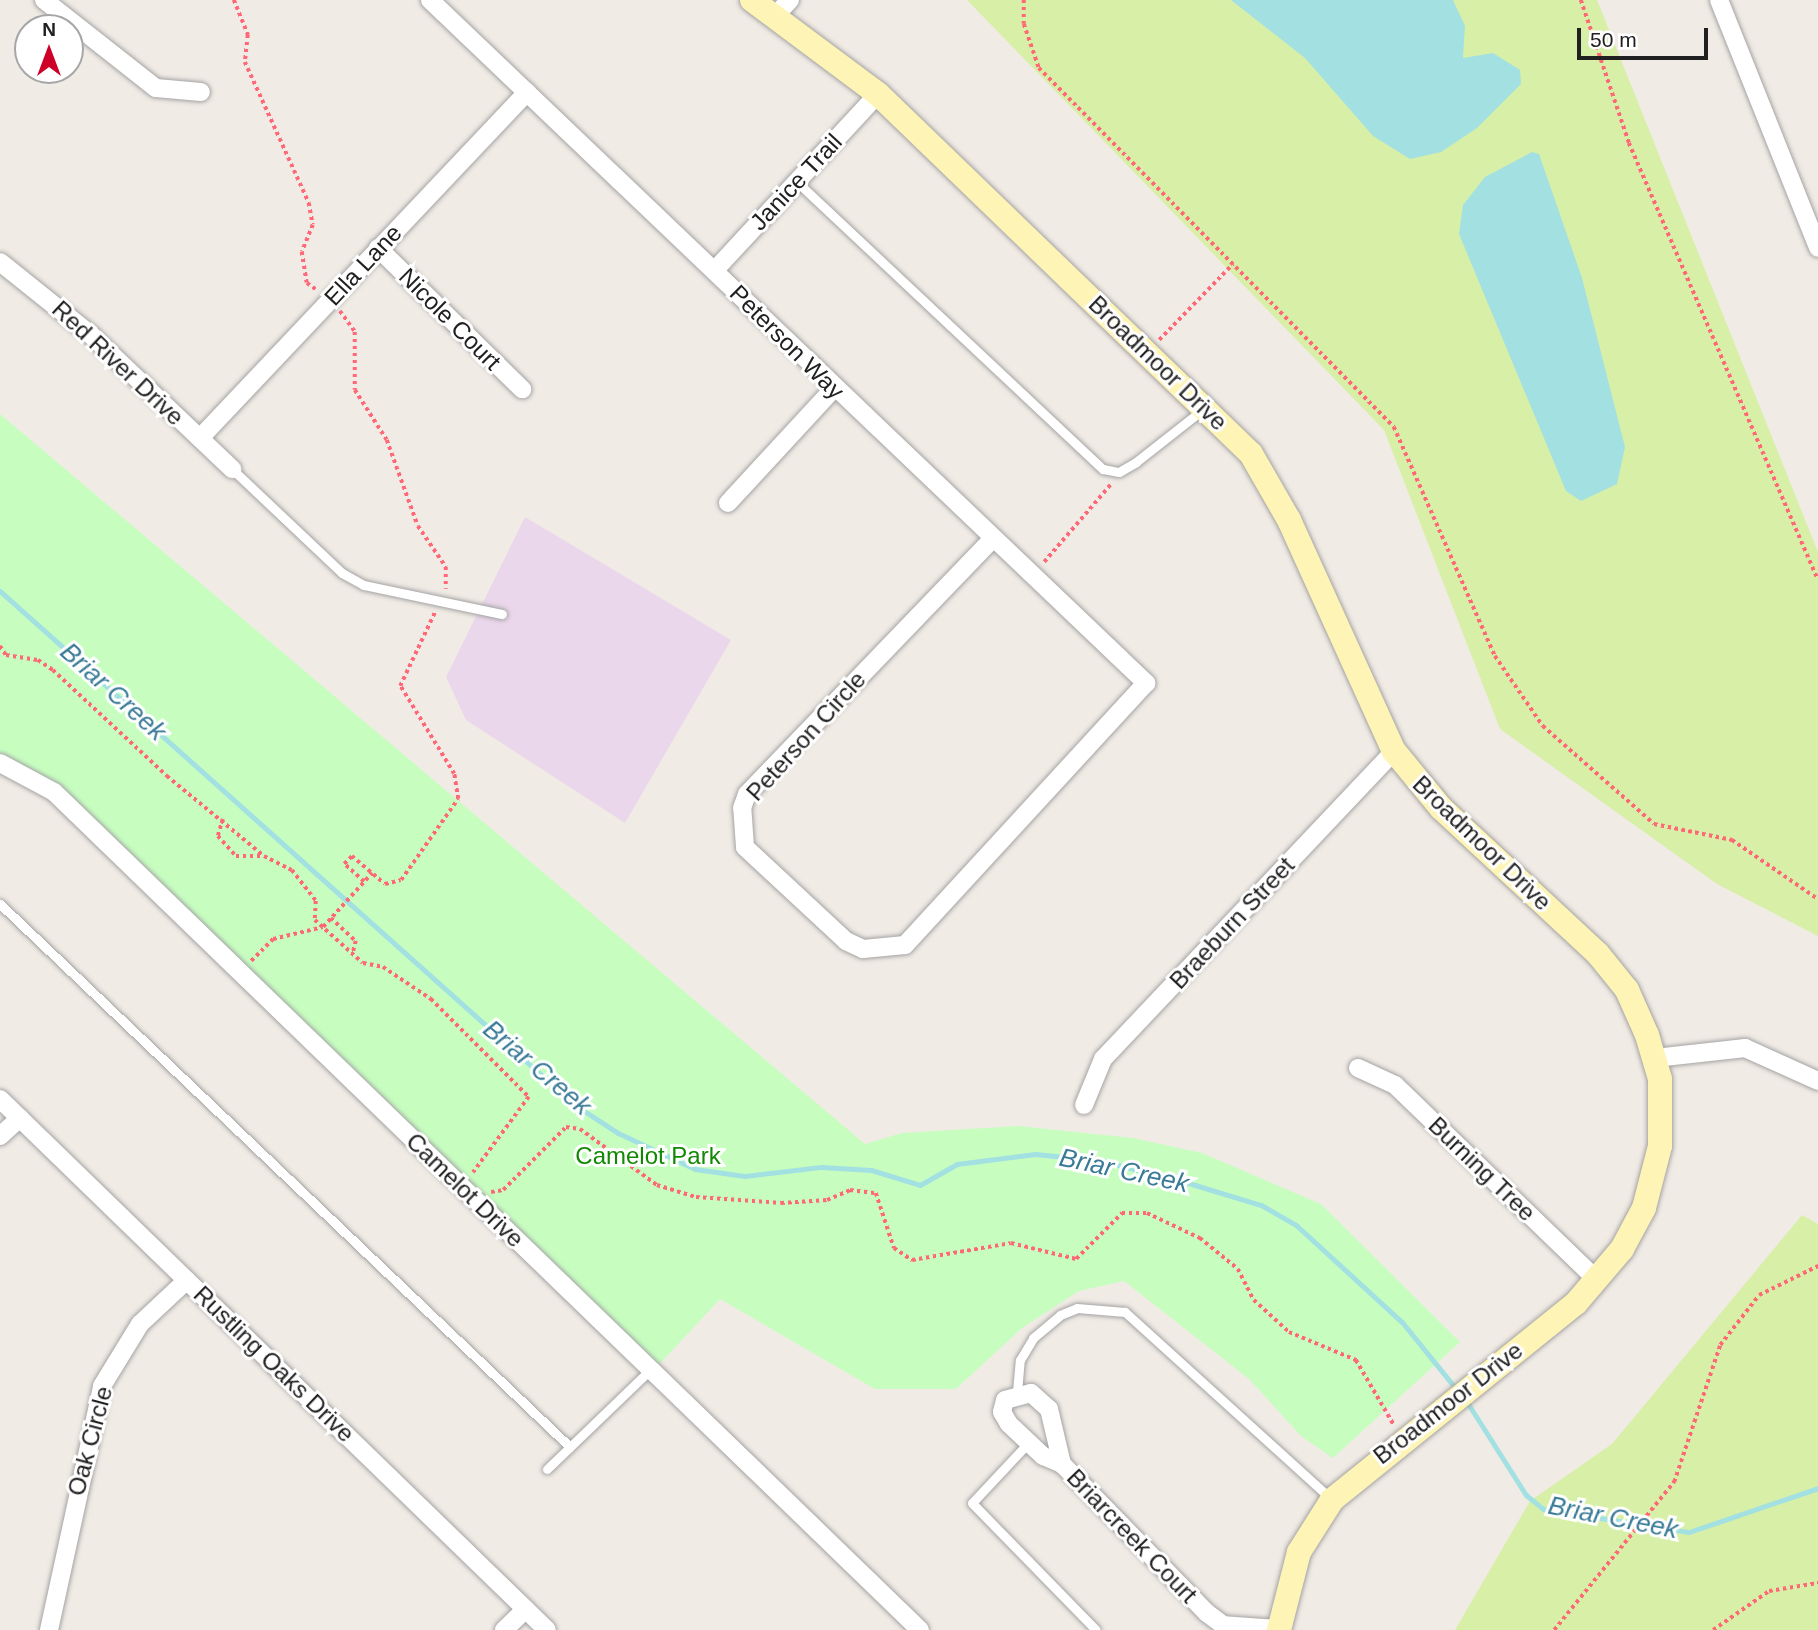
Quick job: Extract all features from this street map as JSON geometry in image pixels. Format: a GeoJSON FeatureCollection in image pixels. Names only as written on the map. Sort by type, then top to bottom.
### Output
{"type":"FeatureCollection","features":[{"type":"Feature","properties":{"kind":"street"},"geometry":{"type":"LineString","coordinates":[[44,0],[156,88],[201,92]]}},
{"type":"Feature","properties":{"kind":"street","name":"Peterson Way"},"geometry":{"type":"LineString","coordinates":[[430,0],[1146,683]]}},
{"type":"Feature","properties":{"kind":"street","name":"Broadmoor Drive"},"geometry":{"type":"LineString","coordinates":[[752,0],[782,8],[878,94],[1251,454],[1277,495],[1394,751],[1432,798],[1615,973],[1655,1058],[1662,1114],[1657,1167],[1634,1228],[1598,1281],[1404,1438],[1332,1500],[1300,1552],[1279,1630]]}},
{"type":"Feature","properties":{"kind":"street"},"geometry":{"type":"LineString","coordinates":[[1719,0],[1818,248]]}},
{"type":"Feature","properties":{"kind":"street","name":"Ella Lane"},"geometry":{"type":"LineString","coordinates":[[200,438],[527,92]]}},
{"type":"Feature","properties":{"kind":"street","name":"Janice Trail"},"geometry":{"type":"LineString","coordinates":[[715,270],[878,94]]}},
{"type":"Feature","properties":{"kind":"street","name":"Nicole Court"},"geometry":{"type":"LineString","coordinates":[[378,248],[522,389]]}},
{"type":"Feature","properties":{"kind":"street","name":"Red River Drive"},"geometry":{"type":"LineString","coordinates":[[0,262],[91,335],[232,469]]}},
{"type":"Feature","properties":{"kind":"street"},"geometry":{"type":"LineString","coordinates":[[728,503],[834,388]]}},
{"type":"Feature","properties":{"kind":"street","name":"Peterson Circle"},"geometry":{"type":"LineString","coordinates":[[993,538],[747,794],[740,824],[744,847],[846,941],[863,949],[905,945],[1146,683]]}},
{"type":"Feature","properties":{"kind":"street","name":"Braeburn Street"},"geometry":{"type":"LineString","coordinates":[[1084,1105],[1103,1059],[1394,751]]}},
{"type":"Feature","properties":{"kind":"street","name":"Camelot Drive"},"geometry":{"type":"LineString","coordinates":[[0,764],[54,792],[920,1630]]}},
{"type":"Feature","properties":{"kind":"street"},"geometry":{"type":"LineString","coordinates":[[1655,1058],[1723,1045],[1745,1048],[1818,1081]]}},
{"type":"Feature","properties":{"kind":"street","name":"Burning Tree"},"geometry":{"type":"LineString","coordinates":[[1358,1068],[1395,1085],[1598,1281]]}},
{"type":"Feature","properties":{"kind":"street","name":"Rustling Oaks Drive"},"geometry":{"type":"LineString","coordinates":[[0,1100],[526,1609],[542,1628]]}},
{"type":"Feature","properties":{"kind":"street"},"geometry":{"type":"LineString","coordinates":[[0,1136],[20,1118]]}},
{"type":"Feature","properties":{"kind":"street","name":"Oak Circle"},"geometry":{"type":"LineString","coordinates":[[49,1630],[102,1386],[140,1324],[187,1280]]}},
{"type":"Feature","properties":{"kind":"street","name":"Briarcreek Court"},"geometry":{"type":"LineString","coordinates":[[1062,1464],[1049,1409],[1031,1393],[1017,1392],[1002,1412],[1028,1442],[1062,1464],[1220,1628],[1279,1630]]}},
{"type":"Feature","properties":{"kind":"street"},"geometry":{"type":"LineString","coordinates":[[504,1630],[526,1609]]}},
{"type":"Feature","properties":{"kind":"lane"},"geometry":{"type":"LineString","coordinates":[[796,181],[1104,469],[1119,472],[1206,408]]}},
{"type":"Feature","properties":{"kind":"lane"},"geometry":{"type":"LineString","coordinates":[[232,469],[342,573],[390,595],[502,614]]}},
{"type":"Feature","properties":{"kind":"lane"},"geometry":{"type":"LineString","coordinates":[[0,904],[570,1447]]}},
{"type":"Feature","properties":{"kind":"lane"},"geometry":{"type":"LineString","coordinates":[[1017,1392],[1020,1360],[1033,1338],[1060,1315],[1102,1307],[1125,1312],[1332,1500]]}},
{"type":"Feature","properties":{"kind":"lane"},"geometry":{"type":"LineString","coordinates":[[547,1469],[651,1369]]}},
{"type":"Feature","properties":{"kind":"lane"},"geometry":{"type":"LineString","coordinates":[[1028,1442],[972,1503],[1096,1630]]}},
{"type":"Feature","properties":{"kind":"path"},"geometry":{"type":"LineString","coordinates":[[234,0],[248,35],[245,62],[309,203],[313,225],[302,252],[307,283],[331,298],[355,332],[355,390],[387,440],[418,526],[446,567],[440,603],[400,686],[454,774],[458,799],[401,880],[385,884],[352,856],[344,864],[364,882]]}},
{"type":"Feature","properties":{"kind":"path"},"geometry":{"type":"LineString","coordinates":[[1024,0],[1024,24],[1039,68],[1394,427],[1495,656],[1543,726],[1654,824],[1732,840],[1818,899]]}},
{"type":"Feature","properties":{"kind":"path"},"geometry":{"type":"LineString","coordinates":[[1581,0],[1629,143],[1818,579]]}},
{"type":"Feature","properties":{"kind":"path"},"geometry":{"type":"LineString","coordinates":[[1147,352],[1233,264]]}},
{"type":"Feature","properties":{"kind":"path"},"geometry":{"type":"LineString","coordinates":[[1032,575],[1119,472]]}},
{"type":"Feature","properties":{"kind":"path"},"geometry":{"type":"LineString","coordinates":[[0,646],[6,655],[38,660],[53,670],[104,711],[128,743],[223,819],[264,856],[292,870],[316,901],[315,920],[352,953],[431,999],[528,1097],[474,1169],[473,1178],[486,1191],[503,1190],[566,1127],[580,1129],[657,1185],[696,1197],[781,1203],[827,1200],[850,1190],[876,1193],[894,1248],[912,1259],[1011,1243],[1076,1259],[1122,1213],[1147,1213],[1200,1238],[1238,1269],[1254,1300],[1289,1332],[1356,1360],[1404,1438]]}},
{"type":"Feature","properties":{"kind":"path"},"geometry":{"type":"LineString","coordinates":[[223,819],[218,836],[236,856],[264,856]]}},
{"type":"Feature","properties":{"kind":"path"},"geometry":{"type":"LineString","coordinates":[[239,973],[273,939],[323,927],[372,873]]}},
{"type":"Feature","properties":{"kind":"path"},"geometry":{"type":"LineString","coordinates":[[331,918],[356,942],[352,953]]}},
{"type":"Feature","properties":{"kind":"path"},"geometry":{"type":"LineString","coordinates":[[1554,1630],[1660,1504],[1720,1345],[1759,1295],[1818,1266]]}},
{"type":"Feature","properties":{"kind":"path"},"geometry":{"type":"LineString","coordinates":[[1713,1630],[1769,1591],[1818,1583]]}},
{"type":"Feature","properties":{"kind":"shaded area"},"geometry":{"type":"Polygon","coordinates":[[[525,517],[731,640],[625,823],[466,720],[446,677],[525,517]]]}},
{"type":"Feature","properties":{"kind":"green space"},"geometry":{"type":"Polygon","coordinates":[[[967,0],[1597,0],[1818,552],[1818,936],[1717,884],[1500,729],[1384,430],[967,0]]]}},
{"type":"Feature","properties":{"kind":"green space","name":"Camelot Park"},"geometry":{"type":"Polygon","coordinates":[[[0,414],[865,1144],[902,1133],[1018,1126],[1133,1138],[1202,1153],[1321,1204],[1460,1342],[1333,1458],[1301,1436],[1249,1379],[1124,1281],[1079,1291],[1022,1328],[956,1389],[875,1389],[720,1299],[654,1370],[54,792],[0,763],[0,414]]]}},
{"type":"Feature","properties":{"kind":"green space"},"geometry":{"type":"Polygon","coordinates":[[[1802,1215],[1818,1224],[1818,1630],[1455,1630],[1530,1501],[1612,1444],[1802,1215]]]}},
{"type":"Feature","properties":{"kind":"water"},"geometry":{"type":"Polygon","coordinates":[[[1231,0],[1453,0],[1465,26],[1463,58],[1493,53],[1520,70],[1521,84],[1477,128],[1441,152],[1410,159],[1373,136],[1305,58],[1231,0]]]}},
{"type":"Feature","properties":{"kind":"water"},"geometry":{"type":"Polygon","coordinates":[[[1532,152],[1539,154],[1582,278],[1625,447],[1617,484],[1581,501],[1566,491],[1459,234],[1463,205],[1485,177],[1532,152]]]}},
{"type":"Feature","properties":{"kind":"waterway","name":"Briar Creek"},"geometry":{"type":"LineString","coordinates":[[0,591],[575,1105],[618,1133],[695,1169],[745,1176],[821,1167],[871,1170],[920,1185],[957,1164],[1035,1154],[1103,1161],[1261,1205],[1296,1225],[1402,1322],[1456,1389]]}},
{"type":"Feature","properties":{"kind":"waterway","name":"Briar Creek"},"geometry":{"type":"LineString","coordinates":[[1465,1399],[1526,1495],[1543,1509],[1689,1532],[1818,1488]]}}]}
